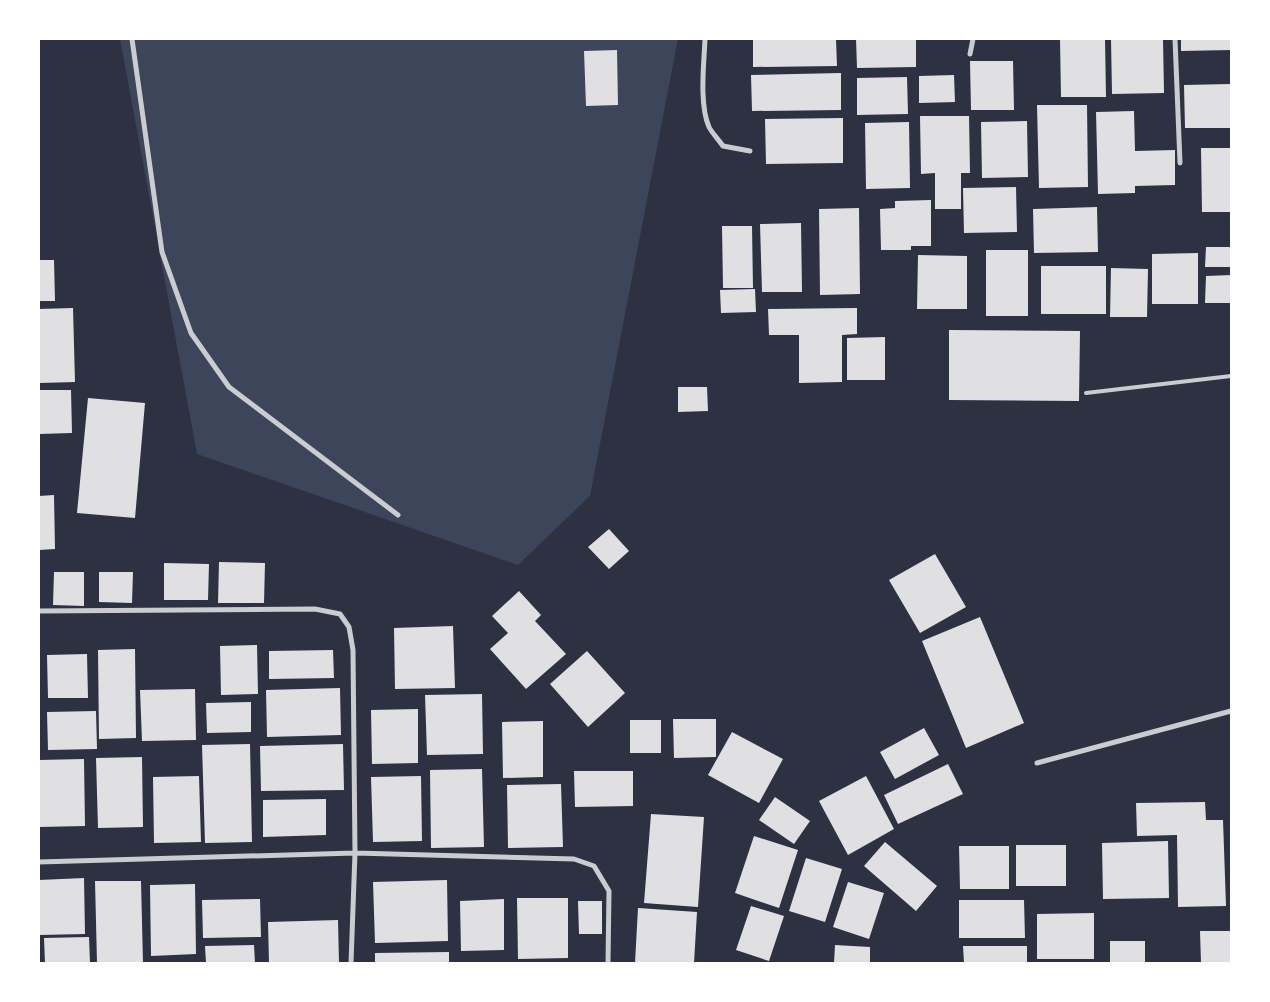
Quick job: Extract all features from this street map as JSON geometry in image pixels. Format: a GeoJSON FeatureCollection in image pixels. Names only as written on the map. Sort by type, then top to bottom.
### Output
{"type":"FeatureCollection","features":[{"type":"Feature","properties":{"kind":"street"},"geometry":{"type":"LineString","coordinates":[[132,39],[162,252],[191,333],[229,387],[398,515]]}},
{"type":"Feature","properties":{"kind":"street"},"geometry":{"type":"LineString","coordinates":[[705,39],[703,78],[705,108],[709,126],[723,146],[750,151]]}},
{"type":"Feature","properties":{"kind":"street"},"geometry":{"type":"LineString","coordinates":[[970,54],[973,39]]}},
{"type":"Feature","properties":{"kind":"street"},"geometry":{"type":"LineString","coordinates":[[1175,39],[1180,163]]}},
{"type":"Feature","properties":{"kind":"street"},"geometry":{"type":"LineString","coordinates":[[39,611],[315,608],[340,614],[349,627],[353,650],[355,853],[351,963]]}},
{"type":"Feature","properties":{"kind":"street"},"geometry":{"type":"LineString","coordinates":[[1036,763],[1231,712]]}},
{"type":"Feature","properties":{"kind":"street"},"geometry":{"type":"LineString","coordinates":[[39,862],[355,853],[574,859],[594,866],[609,891],[608,963]]}},
{"type":"Feature","properties":{"kind":"lane"},"geometry":{"type":"LineString","coordinates":[[1086,393],[1231,376]]}},
{"type":"Feature","properties":{"kind":"shaded area"},"geometry":{"type":"Polygon","coordinates":[[[120,39],[678,39],[590,496],[518,565],[197,454],[120,39]]]}},
{"type":"Feature","properties":{"kind":"building"},"geometry":{"type":"Polygon","coordinates":[[[753,39],[836,39],[837,66],[753,67],[753,39]]]}},
{"type":"Feature","properties":{"kind":"building"},"geometry":{"type":"Polygon","coordinates":[[[856,39],[916,39],[916,67],[857,68],[856,39]]]}},
{"type":"Feature","properties":{"kind":"building"},"geometry":{"type":"Polygon","coordinates":[[[1060,39],[1105,39],[1106,97],[1061,97],[1060,39]]]}},
{"type":"Feature","properties":{"kind":"building"},"geometry":{"type":"Polygon","coordinates":[[[1111,39],[1163,39],[1164,93],[1112,94],[1111,39]]]}},
{"type":"Feature","properties":{"kind":"building"},"geometry":{"type":"Polygon","coordinates":[[[1181,39],[1231,39],[1231,50],[1181,51],[1181,39]]]}},
{"type":"Feature","properties":{"kind":"building"},"geometry":{"type":"Polygon","coordinates":[[[617,50],[618,105],[586,106],[584,51],[617,50]]]}},
{"type":"Feature","properties":{"kind":"building"},"geometry":{"type":"Polygon","coordinates":[[[970,61],[1013,61],[1014,110],[971,110],[970,61]]]}},
{"type":"Feature","properties":{"kind":"building"},"geometry":{"type":"Polygon","coordinates":[[[841,73],[841,110],[752,111],[751,75],[841,73]]]}},
{"type":"Feature","properties":{"kind":"building"},"geometry":{"type":"Polygon","coordinates":[[[954,75],[955,102],[919,103],[919,76],[954,75]]]}},
{"type":"Feature","properties":{"kind":"building"},"geometry":{"type":"Polygon","coordinates":[[[907,77],[908,114],[857,115],[857,78],[907,77]]]}},
{"type":"Feature","properties":{"kind":"building"},"geometry":{"type":"Polygon","coordinates":[[[1231,84],[1231,128],[1185,128],[1184,85],[1231,84]]]}},
{"type":"Feature","properties":{"kind":"building"},"geometry":{"type":"Polygon","coordinates":[[[1037,105],[1087,105],[1088,187],[1039,188],[1037,105]]]}},
{"type":"Feature","properties":{"kind":"building"},"geometry":{"type":"Polygon","coordinates":[[[1134,111],[1135,151],[1175,150],[1175,185],[1135,186],[1135,193],[1098,194],[1096,112],[1134,111]]]}},
{"type":"Feature","properties":{"kind":"building"},"geometry":{"type":"Polygon","coordinates":[[[920,116],[969,116],[970,173],[961,173],[961,209],[935,209],[935,173],[921,174],[920,116]]]}},
{"type":"Feature","properties":{"kind":"building"},"geometry":{"type":"Polygon","coordinates":[[[843,118],[843,163],[766,164],[765,119],[843,118]]]}},
{"type":"Feature","properties":{"kind":"building"},"geometry":{"type":"Polygon","coordinates":[[[1027,121],[1028,177],[982,178],[981,122],[1027,121]]]}},
{"type":"Feature","properties":{"kind":"building"},"geometry":{"type":"Polygon","coordinates":[[[909,122],[910,188],[866,189],[865,123],[909,122]]]}},
{"type":"Feature","properties":{"kind":"building"},"geometry":{"type":"Polygon","coordinates":[[[1201,148],[1231,148],[1231,212],[1202,212],[1201,148]]]}},
{"type":"Feature","properties":{"kind":"building"},"geometry":{"type":"Polygon","coordinates":[[[1016,187],[1017,232],[964,233],[963,188],[1016,187]]]}},
{"type":"Feature","properties":{"kind":"building"},"geometry":{"type":"Polygon","coordinates":[[[931,200],[931,246],[911,246],[911,250],[881,250],[880,209],[895,208],[895,201],[931,200]]]}},
{"type":"Feature","properties":{"kind":"building"},"geometry":{"type":"Polygon","coordinates":[[[1097,207],[1098,252],[1034,253],[1033,209],[1097,207]]]}},
{"type":"Feature","properties":{"kind":"building"},"geometry":{"type":"Polygon","coordinates":[[[859,208],[860,294],[820,295],[819,209],[859,208]]]}},
{"type":"Feature","properties":{"kind":"building"},"geometry":{"type":"Polygon","coordinates":[[[801,223],[802,292],[762,292],[760,224],[801,223]]]}},
{"type":"Feature","properties":{"kind":"building"},"geometry":{"type":"Polygon","coordinates":[[[722,226],[752,226],[753,288],[723,288],[722,226]]]}},
{"type":"Feature","properties":{"kind":"building"},"geometry":{"type":"Polygon","coordinates":[[[1206,247],[1231,247],[1231,267],[1205,267],[1206,247]]]}},
{"type":"Feature","properties":{"kind":"building"},"geometry":{"type":"Polygon","coordinates":[[[986,250],[1028,250],[1028,316],[986,316],[986,250]]]}},
{"type":"Feature","properties":{"kind":"building"},"geometry":{"type":"Polygon","coordinates":[[[1198,253],[1198,304],[1152,304],[1152,254],[1198,253]]]}},
{"type":"Feature","properties":{"kind":"building"},"geometry":{"type":"Polygon","coordinates":[[[918,255],[967,256],[967,309],[917,309],[918,255]]]}},
{"type":"Feature","properties":{"kind":"building"},"geometry":{"type":"Polygon","coordinates":[[[39,260],[54,260],[55,301],[39,301],[39,260]]]}},
{"type":"Feature","properties":{"kind":"building"},"geometry":{"type":"Polygon","coordinates":[[[1041,266],[1106,266],[1106,314],[1041,314],[1041,266]]]}},
{"type":"Feature","properties":{"kind":"building"},"geometry":{"type":"Polygon","coordinates":[[[1111,268],[1148,269],[1147,317],[1110,317],[1111,268]]]}},
{"type":"Feature","properties":{"kind":"building"},"geometry":{"type":"Polygon","coordinates":[[[1231,275],[1231,303],[1205,303],[1206,276],[1231,275]]]}},
{"type":"Feature","properties":{"kind":"building"},"geometry":{"type":"Polygon","coordinates":[[[755,289],[756,312],[721,313],[720,290],[755,289]]]}},
{"type":"Feature","properties":{"kind":"building"},"geometry":{"type":"Polygon","coordinates":[[[73,308],[75,382],[39,383],[39,309],[73,308]]]}},
{"type":"Feature","properties":{"kind":"building"},"geometry":{"type":"Polygon","coordinates":[[[857,308],[857,334],[842,335],[842,382],[799,383],[799,335],[769,335],[768,309],[857,308]]]}},
{"type":"Feature","properties":{"kind":"building"},"geometry":{"type":"Polygon","coordinates":[[[949,330],[1080,331],[1079,401],[949,400],[949,330]]]}},
{"type":"Feature","properties":{"kind":"building"},"geometry":{"type":"Polygon","coordinates":[[[885,337],[885,380],[847,380],[847,338],[885,337]]]}},
{"type":"Feature","properties":{"kind":"building"},"geometry":{"type":"Polygon","coordinates":[[[678,387],[707,387],[708,411],[678,412],[678,387]]]}},
{"type":"Feature","properties":{"kind":"building"},"geometry":{"type":"Polygon","coordinates":[[[39,390],[71,390],[72,433],[39,434],[39,390]]]}},
{"type":"Feature","properties":{"kind":"building"},"geometry":{"type":"Polygon","coordinates":[[[88,398],[145,403],[135,518],[77,513],[88,398]]]}},
{"type":"Feature","properties":{"kind":"building"},"geometry":{"type":"Polygon","coordinates":[[[54,495],[55,549],[39,550],[39,496],[54,495]]]}},
{"type":"Feature","properties":{"kind":"building"},"geometry":{"type":"Polygon","coordinates":[[[609,529],[629,551],[609,569],[588,547],[609,529]]]}},
{"type":"Feature","properties":{"kind":"building"},"geometry":{"type":"Polygon","coordinates":[[[935,554],[966,607],[920,633],[889,580],[935,554]]]}},
{"type":"Feature","properties":{"kind":"building"},"geometry":{"type":"Polygon","coordinates":[[[219,562],[265,563],[264,603],[218,603],[219,562]]]}},
{"type":"Feature","properties":{"kind":"building"},"geometry":{"type":"Polygon","coordinates":[[[164,563],[209,564],[208,600],[164,600],[164,563]]]}},
{"type":"Feature","properties":{"kind":"building"},"geometry":{"type":"Polygon","coordinates":[[[54,572],[84,572],[84,606],[53,605],[54,572]]]}},
{"type":"Feature","properties":{"kind":"building"},"geometry":{"type":"Polygon","coordinates":[[[99,572],[133,572],[132,603],[99,602],[99,572]]]}},
{"type":"Feature","properties":{"kind":"building"},"geometry":{"type":"Polygon","coordinates":[[[519,591],[541,615],[535,621],[566,654],[526,689],[490,649],[508,633],[492,616],[519,591]]]}},
{"type":"Feature","properties":{"kind":"building"},"geometry":{"type":"Polygon","coordinates":[[[980,617],[1024,723],[966,748],[922,641],[980,617]]]}},
{"type":"Feature","properties":{"kind":"building"},"geometry":{"type":"Polygon","coordinates":[[[453,626],[455,688],[395,689],[394,628],[453,626]]]}},
{"type":"Feature","properties":{"kind":"building"},"geometry":{"type":"Polygon","coordinates":[[[257,645],[258,694],[221,695],[220,646],[257,645]]]}},
{"type":"Feature","properties":{"kind":"building"},"geometry":{"type":"Polygon","coordinates":[[[135,649],[136,738],[99,739],[98,650],[135,649]]]}},
{"type":"Feature","properties":{"kind":"building"},"geometry":{"type":"Polygon","coordinates":[[[333,650],[334,678],[269,679],[269,651],[333,650]]]}},
{"type":"Feature","properties":{"kind":"building"},"geometry":{"type":"Polygon","coordinates":[[[587,651],[625,693],[588,727],[550,684],[587,651]]]}},
{"type":"Feature","properties":{"kind":"building"},"geometry":{"type":"Polygon","coordinates":[[[87,654],[88,698],[48,698],[47,655],[87,654]]]}},
{"type":"Feature","properties":{"kind":"building"},"geometry":{"type":"Polygon","coordinates":[[[340,688],[341,735],[267,737],[266,690],[340,688]]]}},
{"type":"Feature","properties":{"kind":"building"},"geometry":{"type":"Polygon","coordinates":[[[195,689],[196,740],[142,741],[140,690],[195,689]]]}},
{"type":"Feature","properties":{"kind":"building"},"geometry":{"type":"Polygon","coordinates":[[[482,694],[483,754],[427,755],[425,695],[482,694]]]}},
{"type":"Feature","properties":{"kind":"building"},"geometry":{"type":"Polygon","coordinates":[[[251,702],[251,732],[207,733],[206,703],[251,702]]]}},
{"type":"Feature","properties":{"kind":"building"},"geometry":{"type":"Polygon","coordinates":[[[418,709],[418,763],[372,764],[371,710],[418,709]]]}},
{"type":"Feature","properties":{"kind":"building"},"geometry":{"type":"Polygon","coordinates":[[[96,711],[97,749],[48,750],[47,712],[96,711]]]}},
{"type":"Feature","properties":{"kind":"building"},"geometry":{"type":"Polygon","coordinates":[[[673,719],[716,719],[716,757],[674,758],[673,719]]]}},
{"type":"Feature","properties":{"kind":"building"},"geometry":{"type":"Polygon","coordinates":[[[630,720],[661,720],[661,753],[630,753],[630,720]]]}},
{"type":"Feature","properties":{"kind":"building"},"geometry":{"type":"Polygon","coordinates":[[[543,721],[543,777],[503,778],[502,722],[543,721]]]}},
{"type":"Feature","properties":{"kind":"building"},"geometry":{"type":"Polygon","coordinates":[[[924,728],[939,755],[895,779],[880,752],[924,728]]]}},
{"type":"Feature","properties":{"kind":"building"},"geometry":{"type":"Polygon","coordinates":[[[732,732],[783,759],[759,803],[708,775],[732,732]]]}},
{"type":"Feature","properties":{"kind":"building"},"geometry":{"type":"Polygon","coordinates":[[[250,744],[252,842],[205,843],[202,745],[250,744]]]}},
{"type":"Feature","properties":{"kind":"building"},"geometry":{"type":"Polygon","coordinates":[[[343,744],[344,790],[261,791],[260,746],[343,744]]]}},
{"type":"Feature","properties":{"kind":"building"},"geometry":{"type":"Polygon","coordinates":[[[142,757],[143,827],[98,828],[96,758],[142,757]]]}},
{"type":"Feature","properties":{"kind":"building"},"geometry":{"type":"Polygon","coordinates":[[[84,759],[85,826],[39,827],[39,760],[84,759]]]}},
{"type":"Feature","properties":{"kind":"building"},"geometry":{"type":"Polygon","coordinates":[[[948,764],[963,794],[898,824],[884,795],[948,764]]]}},
{"type":"Feature","properties":{"kind":"building"},"geometry":{"type":"Polygon","coordinates":[[[482,769],[484,847],[431,848],[430,770],[482,769]]]}},
{"type":"Feature","properties":{"kind":"building"},"geometry":{"type":"Polygon","coordinates":[[[574,771],[633,771],[633,806],[575,807],[574,771]]]}},
{"type":"Feature","properties":{"kind":"building"},"geometry":{"type":"Polygon","coordinates":[[[199,776],[201,842],[154,843],[153,777],[199,776]]]}},
{"type":"Feature","properties":{"kind":"building"},"geometry":{"type":"Polygon","coordinates":[[[421,776],[422,841],[373,842],[371,777],[421,776]]]}},
{"type":"Feature","properties":{"kind":"building"},"geometry":{"type":"Polygon","coordinates":[[[866,776],[894,829],[848,855],[819,801],[866,776]]]}},
{"type":"Feature","properties":{"kind":"building"},"geometry":{"type":"Polygon","coordinates":[[[561,784],[563,847],[508,848],[507,785],[561,784]]]}},
{"type":"Feature","properties":{"kind":"building"},"geometry":{"type":"Polygon","coordinates":[[[775,797],[810,821],[794,844],[759,820],[775,797]]]}},
{"type":"Feature","properties":{"kind":"building"},"geometry":{"type":"Polygon","coordinates":[[[326,799],[326,835],[263,837],[263,800],[326,799]]]}},
{"type":"Feature","properties":{"kind":"building"},"geometry":{"type":"Polygon","coordinates":[[[1205,802],[1206,820],[1223,820],[1226,906],[1178,907],[1177,835],[1137,836],[1136,803],[1205,802]]]}},
{"type":"Feature","properties":{"kind":"building"},"geometry":{"type":"Polygon","coordinates":[[[651,814],[704,817],[698,907],[644,903],[651,814]]]}},
{"type":"Feature","properties":{"kind":"building"},"geometry":{"type":"Polygon","coordinates":[[[754,836],[798,850],[779,908],[735,893],[754,836]]]}},
{"type":"Feature","properties":{"kind":"building"},"geometry":{"type":"Polygon","coordinates":[[[1168,841],[1169,898],[1103,899],[1102,843],[1168,841]]]}},
{"type":"Feature","properties":{"kind":"building"},"geometry":{"type":"Polygon","coordinates":[[[885,842],[937,886],[916,911],[864,866],[885,842]]]}},
{"type":"Feature","properties":{"kind":"building"},"geometry":{"type":"Polygon","coordinates":[[[1016,845],[1066,845],[1066,886],[1016,886],[1016,845]]]}},
{"type":"Feature","properties":{"kind":"building"},"geometry":{"type":"Polygon","coordinates":[[[959,846],[1009,846],[1009,889],[960,889],[959,846]]]}},
{"type":"Feature","properties":{"kind":"building"},"geometry":{"type":"Polygon","coordinates":[[[806,858],[842,869],[825,922],[789,911],[806,858]]]}},
{"type":"Feature","properties":{"kind":"building"},"geometry":{"type":"Polygon","coordinates":[[[84,878],[85,934],[39,935],[39,880],[84,878]]]}},
{"type":"Feature","properties":{"kind":"building"},"geometry":{"type":"Polygon","coordinates":[[[447,880],[448,941],[375,943],[373,882],[447,880]]]}},
{"type":"Feature","properties":{"kind":"building"},"geometry":{"type":"Polygon","coordinates":[[[95,881],[141,881],[143,963],[97,963],[95,881]]]}},
{"type":"Feature","properties":{"kind":"building"},"geometry":{"type":"Polygon","coordinates":[[[848,882],[884,893],[869,939],[833,927],[848,882]]]}},
{"type":"Feature","properties":{"kind":"building"},"geometry":{"type":"Polygon","coordinates":[[[195,884],[196,954],[151,956],[150,885],[195,884]]]}},
{"type":"Feature","properties":{"kind":"building"},"geometry":{"type":"Polygon","coordinates":[[[517,898],[568,898],[568,958],[518,959],[517,898]]]}},
{"type":"Feature","properties":{"kind":"building"},"geometry":{"type":"Polygon","coordinates":[[[260,899],[261,937],[203,938],[202,900],[260,899]]]}},
{"type":"Feature","properties":{"kind":"building"},"geometry":{"type":"Polygon","coordinates":[[[504,899],[504,950],[461,951],[460,901],[504,899]]]}},
{"type":"Feature","properties":{"kind":"building"},"geometry":{"type":"Polygon","coordinates":[[[959,900],[1024,900],[1025,938],[959,938],[959,900]]]}},
{"type":"Feature","properties":{"kind":"building"},"geometry":{"type":"Polygon","coordinates":[[[578,901],[602,901],[602,934],[579,934],[578,901]]]}},
{"type":"Feature","properties":{"kind":"building"},"geometry":{"type":"Polygon","coordinates":[[[751,906],[784,916],[769,961],[736,950],[751,906]]]}},
{"type":"Feature","properties":{"kind":"building"},"geometry":{"type":"Polygon","coordinates":[[[638,908],[697,912],[694,963],[635,963],[638,908]]]}},
{"type":"Feature","properties":{"kind":"building"},"geometry":{"type":"Polygon","coordinates":[[[1094,913],[1094,959],[1037,959],[1037,914],[1094,913]]]}},
{"type":"Feature","properties":{"kind":"building"},"geometry":{"type":"Polygon","coordinates":[[[338,920],[339,963],[269,963],[268,922],[338,920]]]}},
{"type":"Feature","properties":{"kind":"building"},"geometry":{"type":"Polygon","coordinates":[[[1200,931],[1231,931],[1231,963],[1201,963],[1200,931]]]}},
{"type":"Feature","properties":{"kind":"building"},"geometry":{"type":"Polygon","coordinates":[[[89,937],[90,963],[45,963],[44,938],[89,937]]]}},
{"type":"Feature","properties":{"kind":"building"},"geometry":{"type":"Polygon","coordinates":[[[1110,941],[1145,941],[1145,963],[1110,963],[1110,941]]]}},
{"type":"Feature","properties":{"kind":"building"},"geometry":{"type":"Polygon","coordinates":[[[254,945],[255,963],[206,963],[205,946],[254,945]]]}},
{"type":"Feature","properties":{"kind":"building"},"geometry":{"type":"Polygon","coordinates":[[[835,945],[870,947],[870,963],[834,963],[835,945]]]}},
{"type":"Feature","properties":{"kind":"building"},"geometry":{"type":"Polygon","coordinates":[[[963,946],[1027,946],[1027,963],[964,963],[963,946]]]}},
{"type":"Feature","properties":{"kind":"building"},"geometry":{"type":"Polygon","coordinates":[[[449,952],[449,963],[375,963],[375,953],[449,952]]]}}]}
